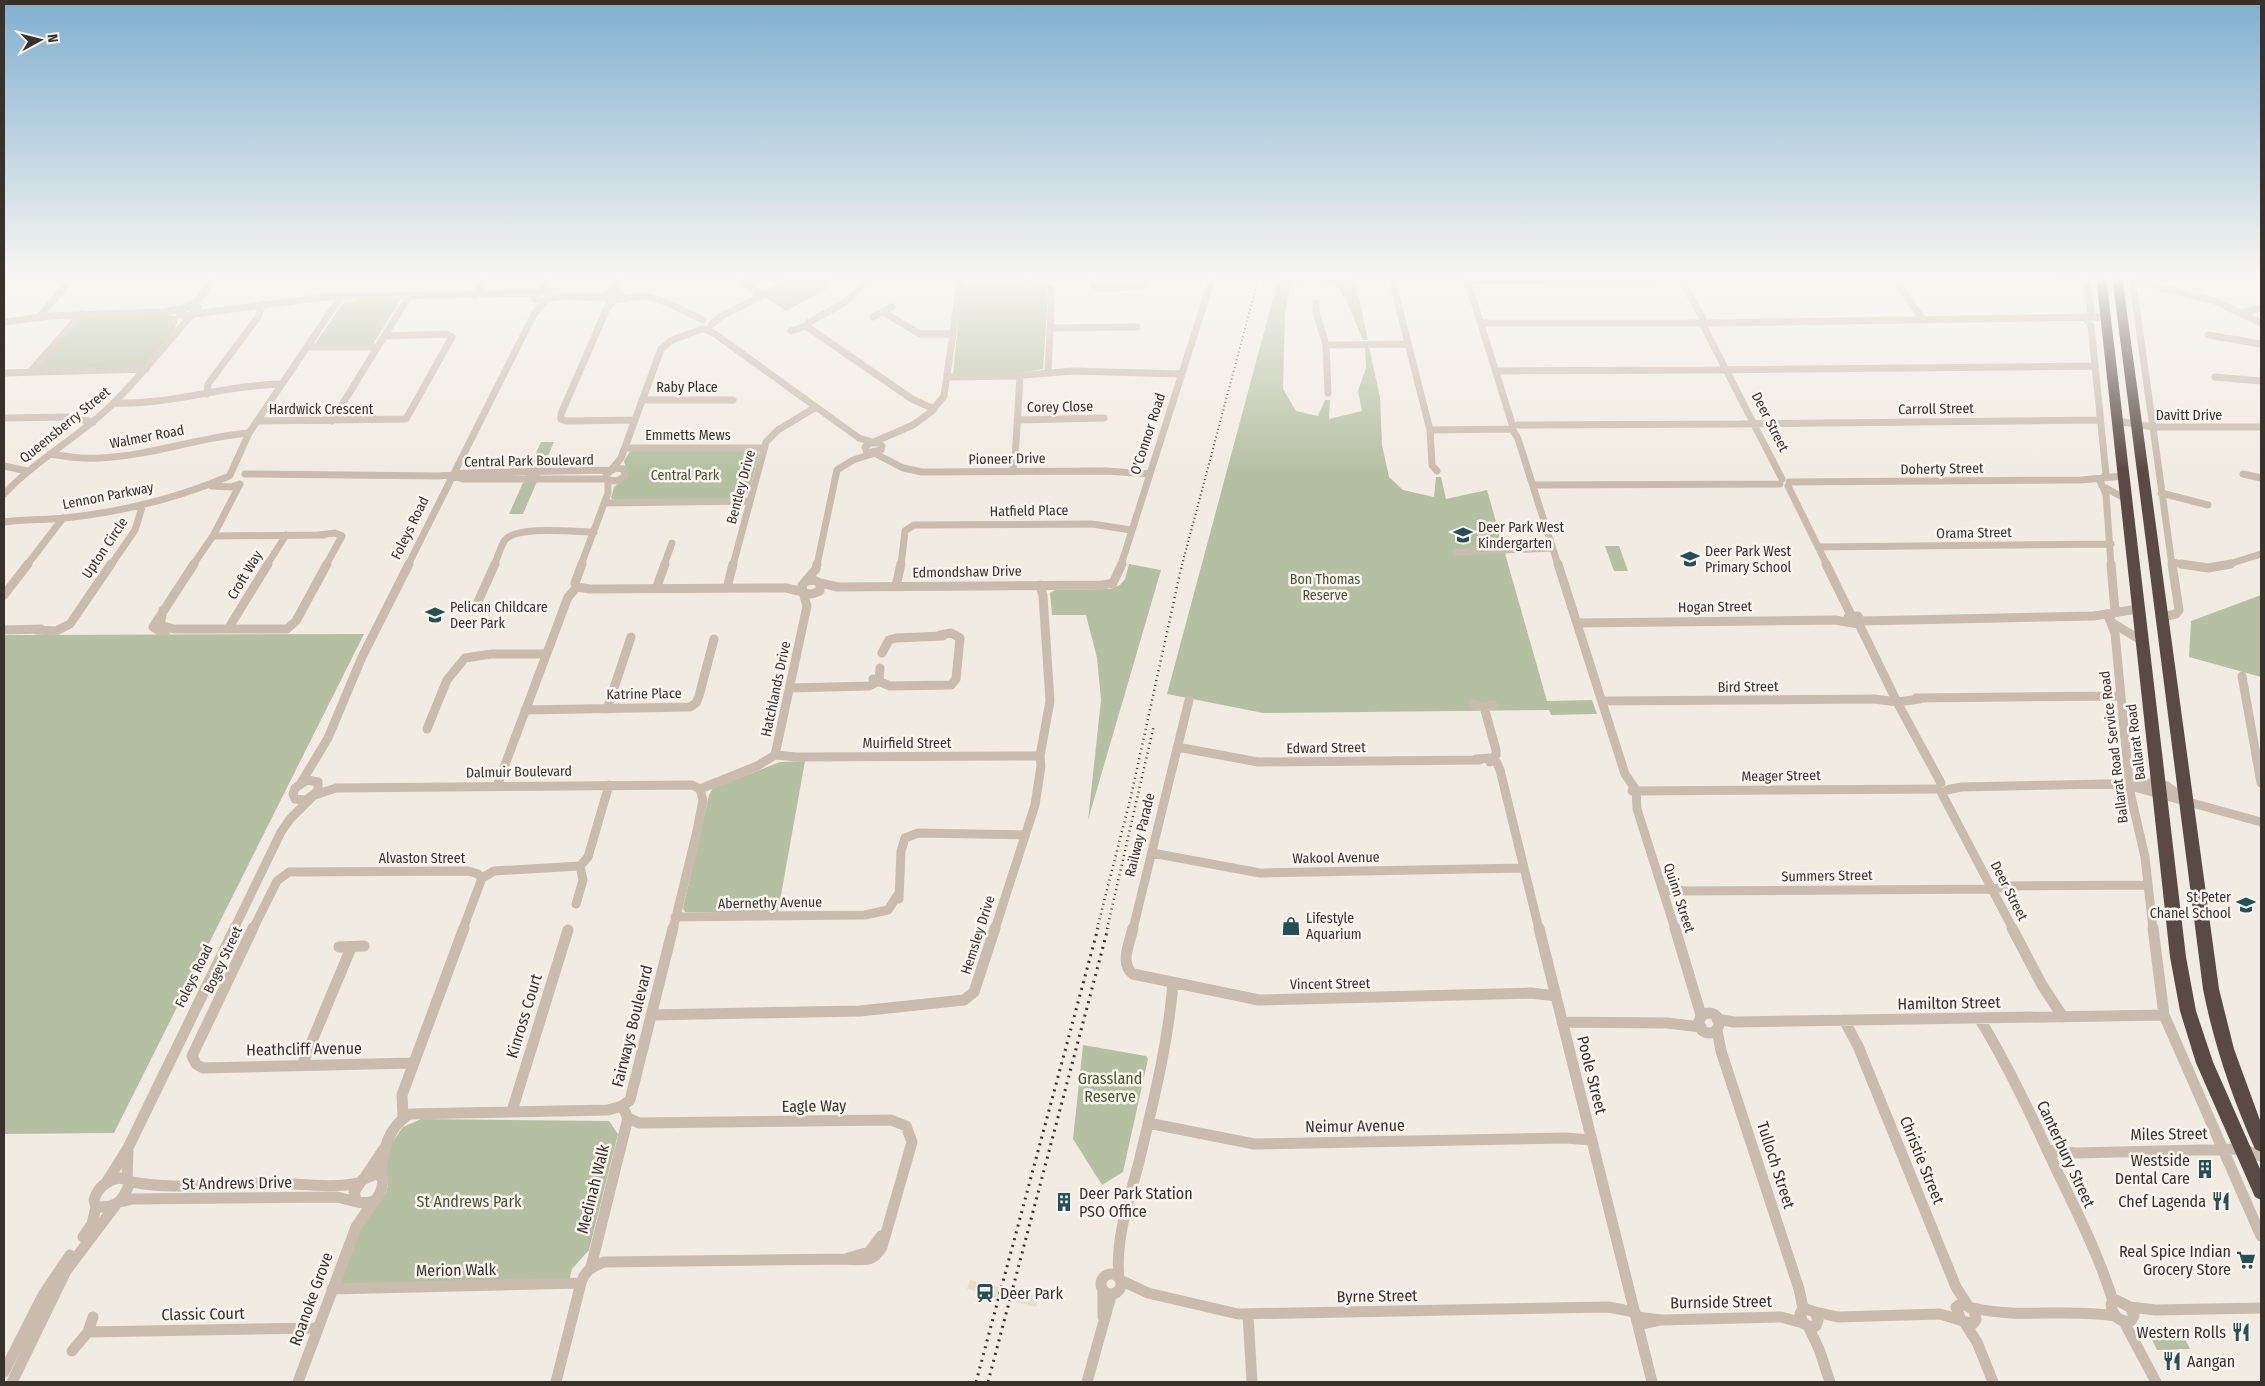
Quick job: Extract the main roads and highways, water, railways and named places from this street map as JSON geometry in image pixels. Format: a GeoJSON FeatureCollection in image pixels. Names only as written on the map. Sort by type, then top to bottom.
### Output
{"type":"FeatureCollection","features":[{"type":"Feature","properties":{"kind":"highway","name":"Ballarat Road"},"geometry":{"type":"LineString","coordinates":[[2108,341],[2178,958],[2188,1011],[2205,1063],[2261,1191]]}},
{"type":"Feature","properties":{"kind":"highway"},"geometry":{"type":"LineString","coordinates":[[2125,341],[2186,800],[2218,1023],[2237,1090],[2261,1142]]}},
{"type":"Feature","properties":{"kind":"highway"},"geometry":{"type":"LineString","coordinates":[[2166,844],[2193,851]]}},
{"type":"Feature","properties":{"kind":"railway"},"geometry":{"type":"LineString","coordinates":[[1182,565],[1242,341]]}},
{"type":"Feature","properties":{"kind":"railway"},"geometry":{"type":"LineString","coordinates":[[1097,929],[1131,796],[1182,564]]}},
{"type":"Feature","properties":{"kind":"railway"},"geometry":{"type":"LineString","coordinates":[[1107,929],[1154,725]]}},
{"type":"Feature","properties":{"kind":"railway"},"geometry":{"type":"LineString","coordinates":[[976,1382],[1098,928]]}},
{"type":"Feature","properties":{"kind":"railway"},"geometry":{"type":"LineString","coordinates":[[988,1382],[1108,928]]}},
{"type":"Feature","properties":{"kind":"place","name":"Deer Park West Kindergarten"},"geometry":{"type":"Point","coordinates":[1463,535]}},
{"type":"Feature","properties":{"kind":"place","name":"Deer Park West Primary School"},"geometry":{"type":"Point","coordinates":[1690,559]}},
{"type":"Feature","properties":{"kind":"place","name":"Pelican Childcare Deer Park"},"geometry":{"type":"Point","coordinates":[435,615]}},
{"type":"Feature","properties":{"kind":"place","name":"St Peter Chanel School"},"geometry":{"type":"Point","coordinates":[2246,905]}},
{"type":"Feature","properties":{"kind":"place","name":"Lifestyle Aquarium"},"geometry":{"type":"Point","coordinates":[1291,926]}},
{"type":"Feature","properties":{"kind":"place","name":"Westside Dental Care"},"geometry":{"type":"Point","coordinates":[2205,1169]}},
{"type":"Feature","properties":{"kind":"place","name":"Chef Lagenda"},"geometry":{"type":"Point","coordinates":[2221,1201]}},
{"type":"Feature","properties":{"kind":"place","name":"Deer Park Station PSO Office"},"geometry":{"type":"Point","coordinates":[1064,1202]}},
{"type":"Feature","properties":{"kind":"place","name":"Real Spice Indian Grocery Store"},"geometry":{"type":"Point","coordinates":[2246,1260]}},
{"type":"Feature","properties":{"kind":"place","name":"Deer Park"},"geometry":{"type":"Point","coordinates":[985,1293]}},
{"type":"Feature","properties":{"kind":"place","name":"Western Rolls"},"geometry":{"type":"Point","coordinates":[2241,1332]}},
{"type":"Feature","properties":{"kind":"place","name":"Aangan"},"geometry":{"type":"Point","coordinates":[2172,1361]}},
{"type":"Feature","properties":{"kind":"park label","name":"Central Park"},"geometry":{"type":"Point","coordinates":[685,475]}},
{"type":"Feature","properties":{"kind":"park label","name":"Bon Thomas Reserve"},"geometry":{"type":"Point","coordinates":[1325,588]}},
{"type":"Feature","properties":{"kind":"park label","name":"Grassland Reserve"},"geometry":{"type":"Point","coordinates":[1110,1087]}},
{"type":"Feature","properties":{"kind":"park label","name":"St Andrews Park"},"geometry":{"type":"Point","coordinates":[469,1201]}}]}
